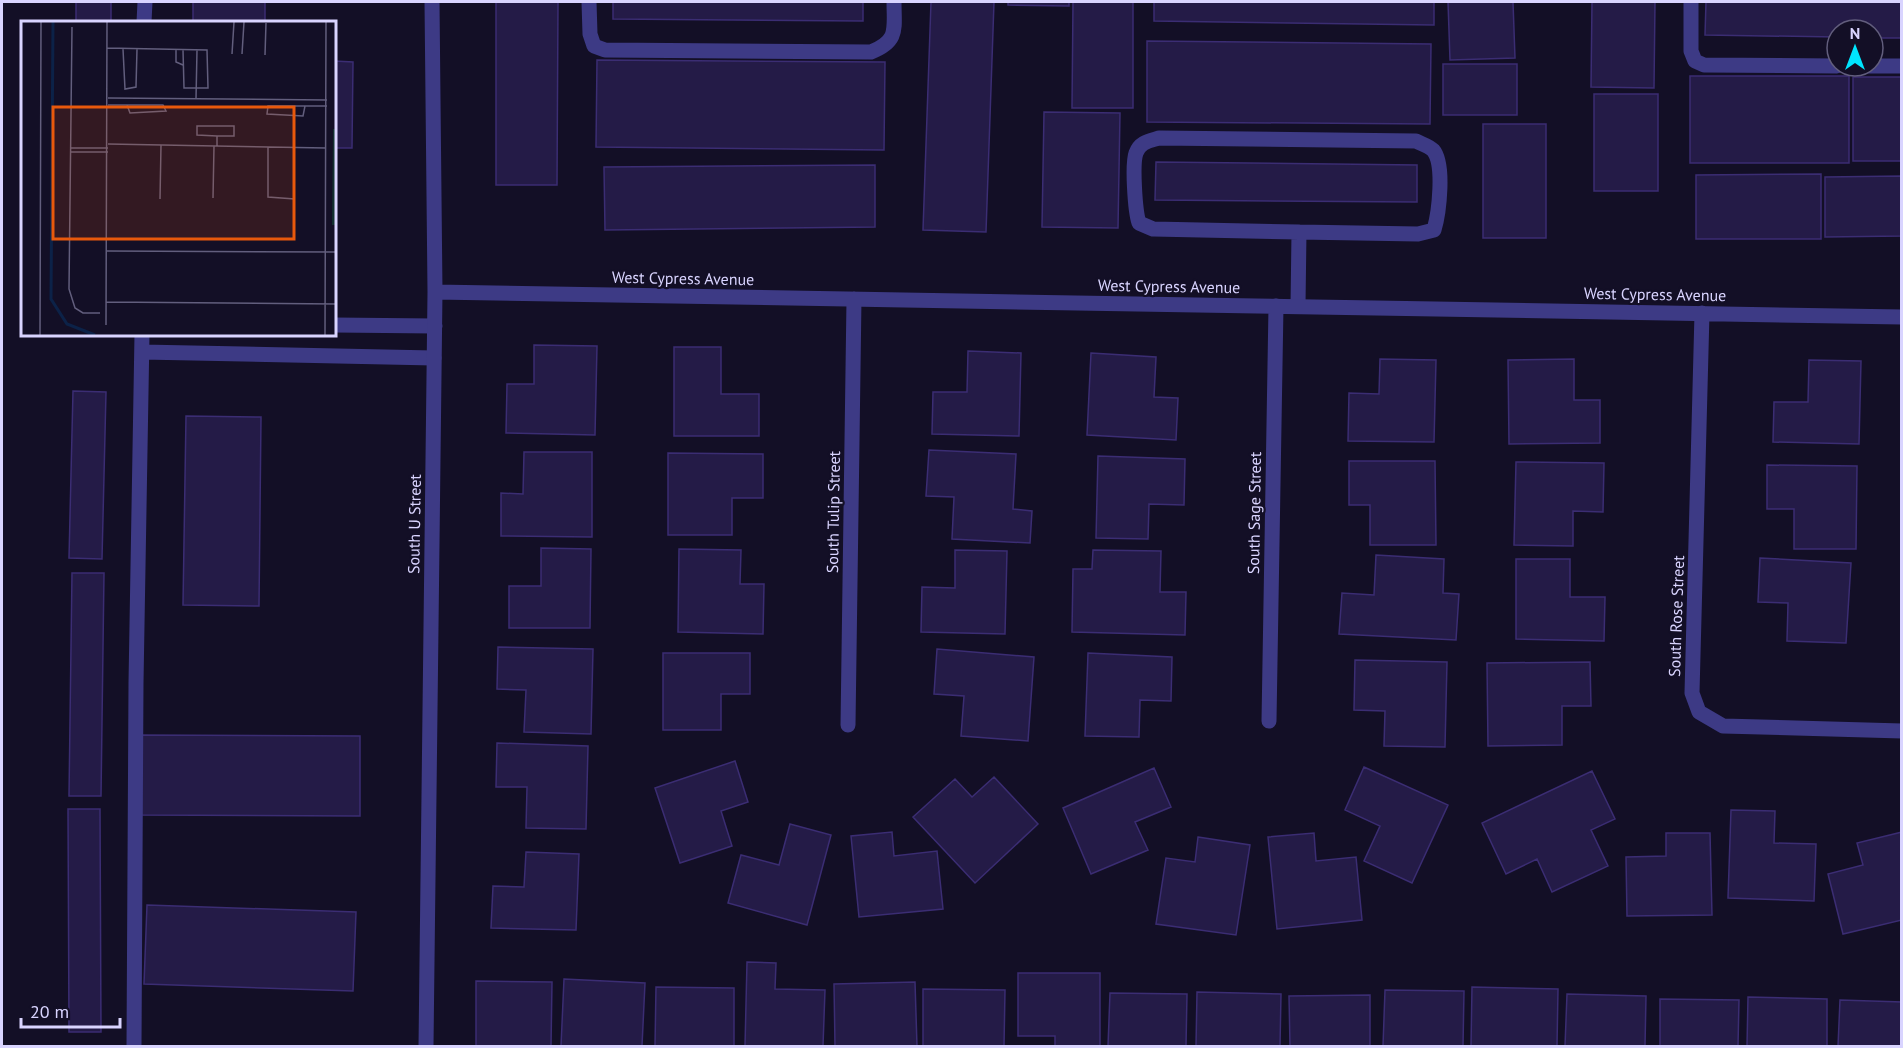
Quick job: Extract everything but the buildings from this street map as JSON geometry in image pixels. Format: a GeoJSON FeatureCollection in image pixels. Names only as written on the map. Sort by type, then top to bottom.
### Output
{"type":"FeatureCollection","features":[{"type":"Feature","properties":{"kind":"street"},"geometry":{"type":"LineString","coordinates":[[144,21],[145,2]]}},
{"type":"Feature","properties":{"kind":"street","name":"South U Street"},"geometry":{"type":"LineString","coordinates":[[426,1047],[435,326],[432,2]]}},
{"type":"Feature","properties":{"kind":"street"},"geometry":{"type":"LineString","coordinates":[[589,2],[590,34],[594,46],[605,50],[871,52],[887,45],[893,34],[894,2]]}},
{"type":"Feature","properties":{"kind":"street"},"geometry":{"type":"LineString","coordinates":[[1691,2],[1691,51],[1695,61],[1704,65],[1825,66]]}},
{"type":"Feature","properties":{"kind":"street"},"geometry":{"type":"LineString","coordinates":[[1885,66],[1902,66]]}},
{"type":"Feature","properties":{"kind":"street"},"geometry":{"type":"LineString","coordinates":[[1159,138],[1416,141],[1432,148],[1439,160],[1438,216],[1434,230],[1418,234],[1299,232],[1153,230],[1138,223],[1135,211],[1136,153],[1143,143],[1159,138]]}},
{"type":"Feature","properties":{"kind":"street"},"geometry":{"type":"LineString","coordinates":[[1298,306],[1299,232]]}},
{"type":"Feature","properties":{"kind":"street","name":"West Cypress Avenue"},"geometry":{"type":"LineString","coordinates":[[435,292],[1902,317]]}},
{"type":"Feature","properties":{"kind":"street","name":"South Tulip Street"},"geometry":{"type":"LineString","coordinates":[[848,725],[854,299]]}},
{"type":"Feature","properties":{"kind":"street","name":"South Sage Street"},"geometry":{"type":"LineString","coordinates":[[1269,721],[1276,306]]}},
{"type":"Feature","properties":{"kind":"street","name":"South Rose Street"},"geometry":{"type":"LineString","coordinates":[[1702,313],[1692,693],[1699,712],[1723,726],[1902,731]]}},
{"type":"Feature","properties":{"kind":"street"},"geometry":{"type":"LineString","coordinates":[[336,325],[435,326]]}},
{"type":"Feature","properties":{"kind":"street"},"geometry":{"type":"LineString","coordinates":[[134,1047],[136,694],[142,336]]}},
{"type":"Feature","properties":{"kind":"street"},"geometry":{"type":"LineString","coordinates":[[142,352],[434,358]]}}]}
